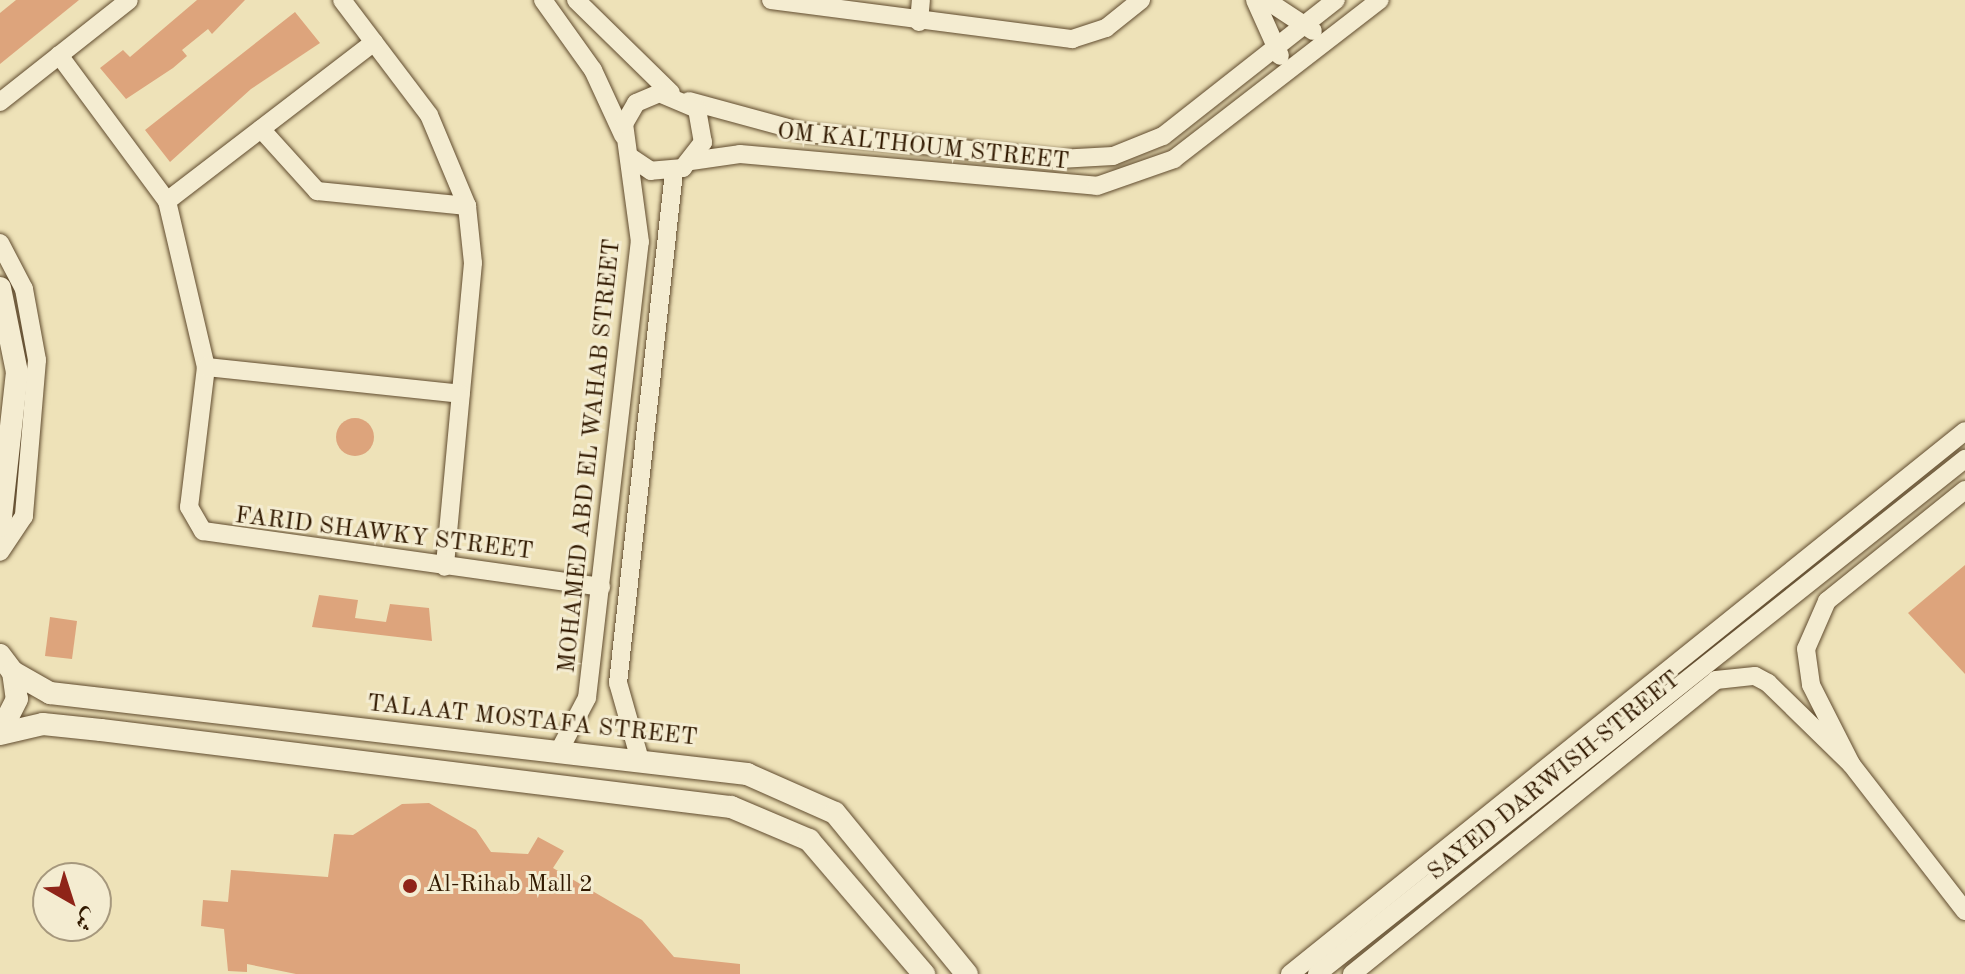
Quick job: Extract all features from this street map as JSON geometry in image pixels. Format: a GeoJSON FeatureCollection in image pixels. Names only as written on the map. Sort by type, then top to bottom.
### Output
{"type":"FeatureCollection","features":[{"type":"Feature","properties":{"kind":"street"},"geometry":{"type":"LineString","coordinates":[[0,102],[129,0]]}},
{"type":"Feature","properties":{"kind":"street"},"geometry":{"type":"LineString","coordinates":[[342,0],[445,144],[467,206],[473,263],[445,567]]}},
{"type":"Feature","properties":{"kind":"street"},"geometry":{"type":"LineString","coordinates":[[543,0],[593,70],[632,158],[651,171],[674,172],[691,161],[704,131],[689,101],[671,93],[576,0]]}},
{"type":"Feature","properties":{"kind":"street"},"geometry":{"type":"LineString","coordinates":[[771,0],[919,22],[1072,39],[1106,28],[1141,0]]}},
{"type":"Feature","properties":{"kind":"street"},"geometry":{"type":"LineString","coordinates":[[919,22],[921,0]]}},
{"type":"Feature","properties":{"kind":"street"},"geometry":{"type":"LineString","coordinates":[[1255,0],[1275,49],[1291,70]]}},
{"type":"Feature","properties":{"kind":"street"},"geometry":{"type":"LineString","coordinates":[[1266,0],[1307,23],[1323,44]]}},
{"type":"Feature","properties":{"kind":"street","name":"OM KALTHOUM STREET"},"geometry":{"type":"LineString","coordinates":[[689,101],[807,133],[1086,160],[1163,136],[1336,0]]}},
{"type":"Feature","properties":{"kind":"street","name":"OM KALTHOUM STREET"},"geometry":{"type":"LineString","coordinates":[[691,161],[740,154],[1097,186],[1174,159],[1380,0]]}},
{"type":"Feature","properties":{"kind":"street"},"geometry":{"type":"LineString","coordinates":[[167,201],[374,42]]}},
{"type":"Feature","properties":{"kind":"street","name":"FARID SHAWKY STREET"},"geometry":{"type":"LineString","coordinates":[[59,55],[167,201],[206,367],[189,507],[203,531],[601,587]]}},
{"type":"Feature","properties":{"kind":"street"},"geometry":{"type":"LineString","coordinates":[[623,136],[636,103],[671,93]]}},
{"type":"Feature","properties":{"kind":"street"},"geometry":{"type":"LineString","coordinates":[[261,129],[317,191],[467,206]]}},
{"type":"Feature","properties":{"kind":"street","name":"MOHAMED ABD EL WAHAB STREET"},"geometry":{"type":"LineString","coordinates":[[559,751],[587,698],[601,587],[640,242],[632,158]]}},
{"type":"Feature","properties":{"kind":"street"},"geometry":{"type":"LineString","coordinates":[[640,760],[618,683],[674,172]]}},
{"type":"Feature","properties":{"kind":"street"},"geometry":{"type":"LineString","coordinates":[[0,243],[24,289],[37,360],[24,516],[0,552]]}},
{"type":"Feature","properties":{"kind":"street"},"geometry":{"type":"LineString","coordinates":[[0,288],[17,372],[0,526]]}},
{"type":"Feature","properties":{"kind":"street"},"geometry":{"type":"LineString","coordinates":[[206,367],[461,394]]}},
{"type":"Feature","properties":{"kind":"street"},"geometry":{"type":"LineString","coordinates":[[1290,974],[1551,763],[1762,605],[1965,431]]}},
{"type":"Feature","properties":{"kind":"street"},"geometry":{"type":"LineString","coordinates":[[1936,454],[1949,471]]}},
{"type":"Feature","properties":{"kind":"street","name":"SAYED DARWISH STREET"},"geometry":{"type":"LineString","coordinates":[[1317,974],[1564,779],[1762,605],[1965,459]]}},
{"type":"Feature","properties":{"kind":"street"},"geometry":{"type":"LineString","coordinates":[[1965,490],[1836,591],[1813,624],[1806,649],[1811,685],[1851,764],[1965,911]]}},
{"type":"Feature","properties":{"kind":"street"},"geometry":{"type":"LineString","coordinates":[[0,733],[17,699],[6,663]]}},
{"type":"Feature","properties":{"kind":"street","name":"TALAAT MOSTAFA STREET"},"geometry":{"type":"LineString","coordinates":[[6,663],[50,693],[747,774],[808,795],[843,820],[918,909],[967,974]]}},
{"type":"Feature","properties":{"kind":"street","name":"SAYED DARWISH STREET"},"geometry":{"type":"LineString","coordinates":[[1352,974],[1716,680],[1740,675],[1768,683],[1851,764]]}},
{"type":"Feature","properties":{"kind":"street"},"geometry":{"type":"LineString","coordinates":[[0,733],[43,724],[731,807],[809,840],[924,974]]}},
{"type":"Feature","properties":{"kind":"street"},"geometry":{"type":"LineString","coordinates":[[1551,763],[1564,779]]}},
{"type":"Feature","properties":{"kind":"street"},"geometry":{"type":"LineString","coordinates":[[890,932],[918,909]]}},
{"type":"Feature","properties":{"kind":"building"},"geometry":{"type":"Polygon","coordinates":[[[16,0],[79,0],[0,64],[0,13],[16,0]]]}},
{"type":"Feature","properties":{"kind":"building"},"geometry":{"type":"Polygon","coordinates":[[[197,0],[245,0],[212,34],[208,29],[182,50],[187,56],[173,68],[126,99],[100,68],[123,50],[130,57],[197,0]]]}},
{"type":"Feature","properties":{"kind":"building"},"geometry":{"type":"Polygon","coordinates":[[[295,12],[320,43],[251,89],[170,162],[145,130],[295,12]]]}},
{"type":"Feature","properties":{"kind":"building"},"geometry":{"type":"Polygon","coordinates":[[[355,418],[369,423],[374,437],[369,451],[355,456],[341,451],[336,437],[341,423],[355,418]]]}},
{"type":"Feature","properties":{"kind":"building"},"geometry":{"type":"Polygon","coordinates":[[[1965,565],[1965,674],[1908,613],[1965,565]]]}},
{"type":"Feature","properties":{"kind":"building"},"geometry":{"type":"Polygon","coordinates":[[[319,595],[358,600],[355,618],[386,622],[390,604],[429,608],[432,641],[312,627],[319,595]]]}},
{"type":"Feature","properties":{"kind":"building"},"geometry":{"type":"Polygon","coordinates":[[[50,617],[77,621],[72,659],[45,656],[50,617]]]}},
{"type":"Feature","properties":{"kind":"building","name":"Al-Rihab Mall 2"},"geometry":{"type":"Polygon","coordinates":[[[429,803],[476,830],[491,852],[528,854],[538,837],[564,851],[553,868],[642,920],[674,957],[740,964],[740,974],[296,974],[247,964],[247,972],[228,971],[224,929],[201,926],[203,900],[228,902],[231,870],[328,877],[334,834],[353,835],[402,804],[429,803]]]}},
{"type":"Feature","properties":{"kind":"place","name":"Al-Rihab Mall 2"},"geometry":{"type":"Point","coordinates":[410,886]}}]}
